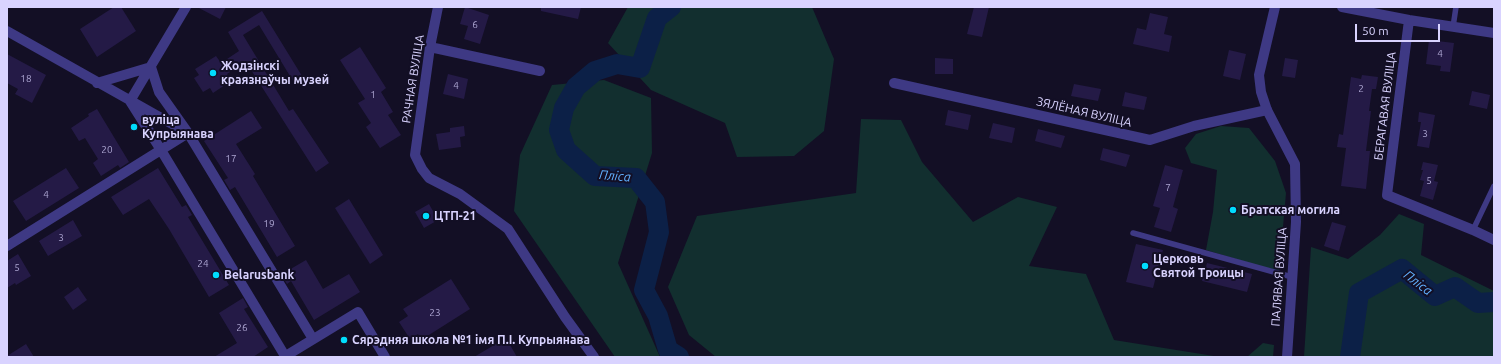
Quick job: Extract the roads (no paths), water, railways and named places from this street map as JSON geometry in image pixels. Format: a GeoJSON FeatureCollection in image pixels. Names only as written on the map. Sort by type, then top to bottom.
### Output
{"type":"FeatureCollection","features":[{"type":"Feature","properties":{"kind":"street"},"geometry":{"type":"LineString","coordinates":[[130,101],[186,7]]}},
{"type":"Feature","properties":{"kind":"street","name":"РАЧНАЯ ВУЛІЦА"},"geometry":{"type":"LineString","coordinates":[[438,7],[430,47],[415,156],[422,170],[429,178],[460,194],[508,229],[565,317],[594,357]]}},
{"type":"Feature","properties":{"kind":"street","name":"ПАЛЯВАЯ ВУЛІЦА"},"geometry":{"type":"LineString","coordinates":[[1275,7],[1259,75],[1261,92],[1267,110],[1295,164],[1296,222],[1287,357]]}},
{"type":"Feature","properties":{"kind":"street"},"geometry":{"type":"LineString","coordinates":[[1342,7],[1409,20],[1494,33]]}},
{"type":"Feature","properties":{"kind":"street","name":"БЕРАГАВАЯ ВУЛІЦА"},"geometry":{"type":"LineString","coordinates":[[1409,20],[1387,195],[1473,230]]}},
{"type":"Feature","properties":{"kind":"street"},"geometry":{"type":"LineString","coordinates":[[7,32],[188,133]]}},
{"type":"Feature","properties":{"kind":"street"},"geometry":{"type":"LineString","coordinates":[[430,47],[540,71]]}},
{"type":"Feature","properties":{"kind":"street"},"geometry":{"type":"LineString","coordinates":[[98,83],[151,66]]}},
{"type":"Feature","properties":{"kind":"street"},"geometry":{"type":"LineString","coordinates":[[151,66],[159,92],[188,133],[313,339]]}},
{"type":"Feature","properties":{"kind":"street","name":"ЗЯЛЁНАЯ ВУЛІЦА"},"geometry":{"type":"LineString","coordinates":[[894,83],[1150,140],[1194,126],[1267,110]]}},
{"type":"Feature","properties":{"kind":"street"},"geometry":{"type":"LineString","coordinates":[[130,101],[285,356],[358,312],[385,357]]}},
{"type":"Feature","properties":{"kind":"street"},"geometry":{"type":"LineString","coordinates":[[7,246],[188,133]]}},
{"type":"Feature","properties":{"kind":"street"},"geometry":{"type":"LineString","coordinates":[[1473,230],[1494,240]]}},
{"type":"Feature","properties":{"kind":"lane"},"geometry":{"type":"LineString","coordinates":[[1453,27],[1456,7]]}},
{"type":"Feature","properties":{"kind":"lane"},"geometry":{"type":"LineString","coordinates":[[1473,230],[1494,186]]}},
{"type":"Feature","properties":{"kind":"lane"},"geometry":{"type":"LineString","coordinates":[[1133,234],[1292,277]]}},
{"type":"Feature","properties":{"kind":"waterway","name":"Пліса"},"geometry":{"type":"LineString","coordinates":[[671,7],[657,18],[640,68],[617,64],[595,71],[576,87],[564,108],[559,130],[566,150],[595,176],[636,178],[655,202],[659,232],[644,290],[658,316],[668,350],[679,357]]}},
{"type":"Feature","properties":{"kind":"waterway","name":"Пліса"},"geometry":{"type":"LineString","coordinates":[[1350,357],[1359,293],[1402,269],[1435,296],[1455,287],[1478,303],[1494,302]]}},
{"type":"Feature","properties":{"kind":"place","name":"Жодзінскі краязнаўчы музей"},"geometry":{"type":"Point","coordinates":[213,73]}},
{"type":"Feature","properties":{"kind":"place","name":"вуліца Купрыянава"},"geometry":{"type":"Point","coordinates":[134,127]}},
{"type":"Feature","properties":{"kind":"place","name":"Братская могила"},"geometry":{"type":"Point","coordinates":[1233,210]}},
{"type":"Feature","properties":{"kind":"place","name":"ЦТП-21"},"geometry":{"type":"Point","coordinates":[426,216]}},
{"type":"Feature","properties":{"kind":"place","name":"Церковь Святой Троицы"},"geometry":{"type":"Point","coordinates":[1145,266]}},
{"type":"Feature","properties":{"kind":"place","name":"Belarusbank"},"geometry":{"type":"Point","coordinates":[216,275]}},
{"type":"Feature","properties":{"kind":"place","name":"Сярэдняя школа №1 імя П.І. Купрыянава"},"geometry":{"type":"Point","coordinates":[344,340]}}]}
